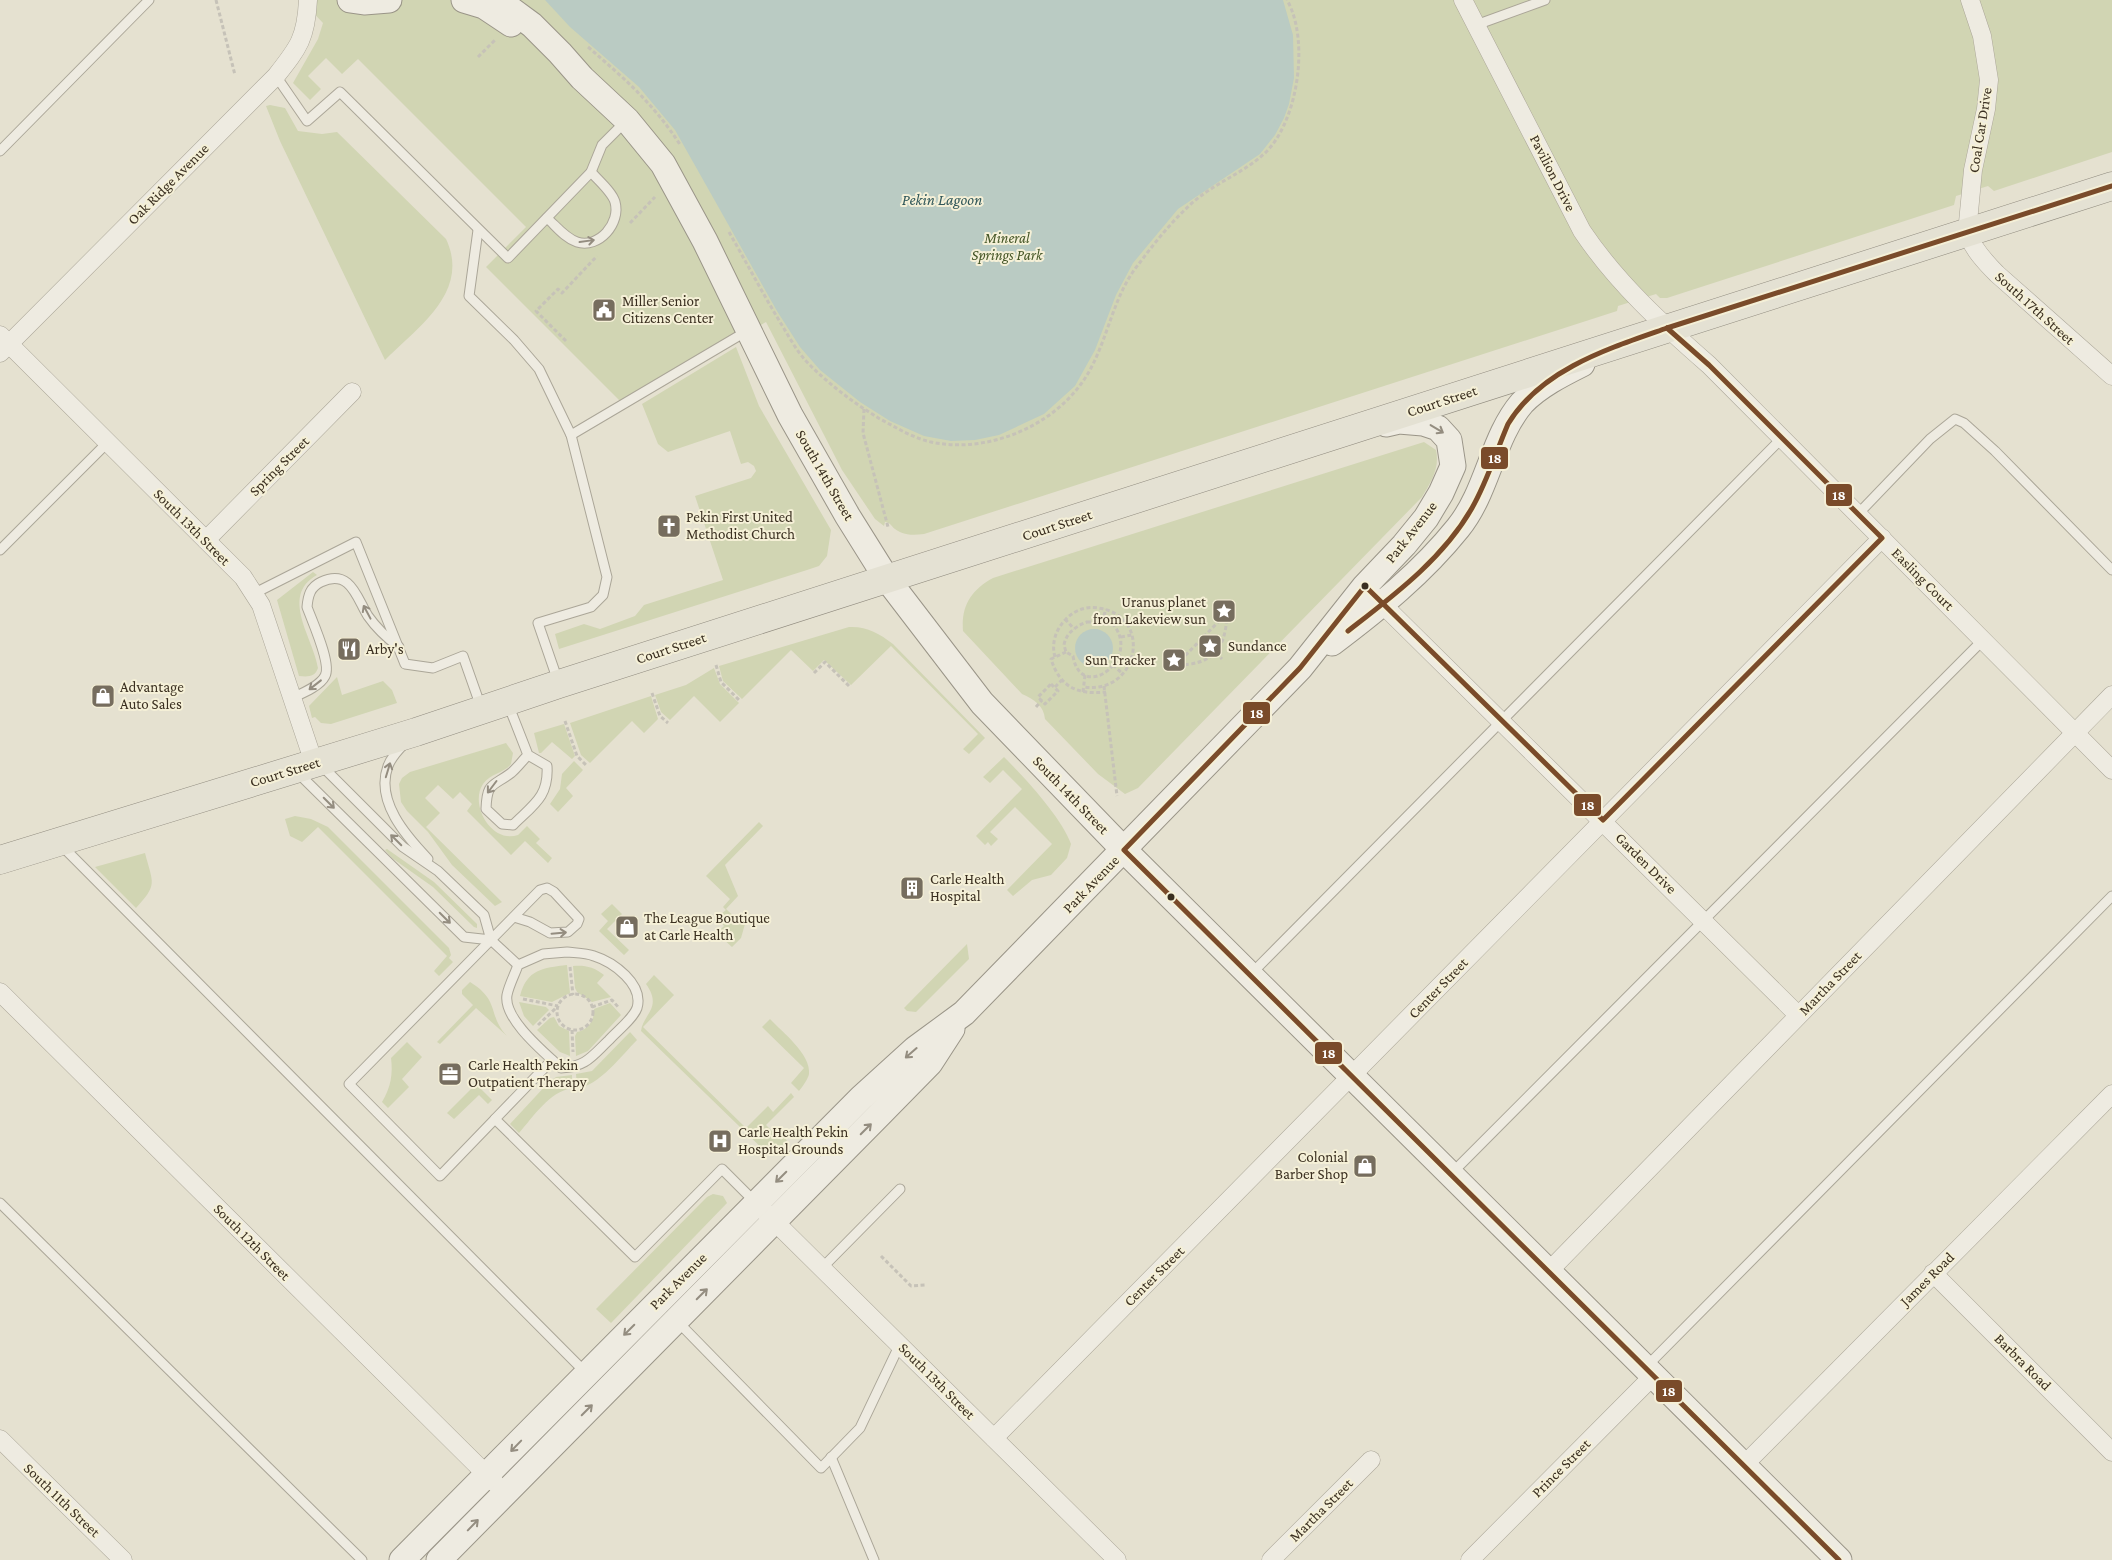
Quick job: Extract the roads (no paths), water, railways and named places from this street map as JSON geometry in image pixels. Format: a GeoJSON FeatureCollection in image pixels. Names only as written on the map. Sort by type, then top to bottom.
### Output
{"type":"FeatureCollection","features":[{"type":"Feature","properties":{"kind":"main road","name":"Court Street"},"geometry":{"type":"LineString","coordinates":[[0,860],[413,733],[559,684],[2112,186]]}},
{"type":"Feature","properties":{"kind":"street","name":"Oak Ridge Avenue"},"geometry":{"type":"LineString","coordinates":[[3,344],[276,76],[301,43],[307,24],[308,0]]}},
{"type":"Feature","properties":{"kind":"street"},"geometry":{"type":"LineString","coordinates":[[350,0],[364,2],[389,0]]}},
{"type":"Feature","properties":{"kind":"street"},"geometry":{"type":"LineString","coordinates":[[515,0],[532,25]]}},
{"type":"Feature","properties":{"kind":"street","name":"Pavilion Drive"},"geometry":{"type":"LineString","coordinates":[[1463,0],[1582,231],[1614,274],[1642,306],[1667,328]]}},
{"type":"Feature","properties":{"kind":"street","name":"Coal Car Drive"},"geometry":{"type":"LineString","coordinates":[[1967,233],[1973,170],[1986,109],[1989,80],[1984,44],[1970,0]]}},
{"type":"Feature","properties":{"kind":"street","name":"South 14th Street"},"geometry":{"type":"LineString","coordinates":[[482,2],[532,25],[652,149],[676,186],[807,447],[887,579],[982,703],[1124,850],[1838,1560]]}},
{"type":"Feature","properties":{"kind":"street","name":"South 14th Street"},"geometry":{"type":"LineString","coordinates":[[482,2],[524,32],[555,60],[582,78]]}},
{"type":"Feature","properties":{"kind":"street","name":"South 17th Street"},"geometry":{"type":"LineString","coordinates":[[1967,233],[1970,242],[1997,274],[2112,376]]}},
{"type":"Feature","properties":{"kind":"street","name":"Easling Court"},"geometry":{"type":"LineString","coordinates":[[1667,328],[1710,366],[2112,770]]}},
{"type":"Feature","properties":{"kind":"street","name":"South 13th Street"},"geometry":{"type":"LineString","coordinates":[[3,344],[108,442],[243,577],[255,593],[261,605],[292,698],[309,764]]}},
{"type":"Feature","properties":{"kind":"street","name":"Park Avenue"},"geometry":{"type":"LineString","coordinates":[[1300,668],[1383,604],[1431,559],[1459,528],[1472,509],[1508,424],[1523,403],[1546,384],[1621,344]]}},
{"type":"Feature","properties":{"kind":"street","name":"Spring Street"},"geometry":{"type":"LineString","coordinates":[[206,540],[352,392]]}},
{"type":"Feature","properties":{"kind":"street","name":"Park Avenue"},"geometry":{"type":"LineString","coordinates":[[402,1560],[860,1098],[915,1049],[964,1013],[1300,668],[1365,586],[1404,545],[1436,503],[1453,466],[1449,440],[1438,428],[1413,421],[1399,421],[1355,429]]}},
{"type":"Feature","properties":{"kind":"street","name":"Center Street"},"geometry":{"type":"LineString","coordinates":[[994,1438],[1882,538]]}},
{"type":"Feature","properties":{"kind":"street","name":"Garden Drive"},"geometry":{"type":"LineString","coordinates":[[1365,586],[1798,1015]]}},
{"type":"Feature","properties":{"kind":"street","name":"Martha Street"},"geometry":{"type":"LineString","coordinates":[[1548,1272],[2112,695]]}},
{"type":"Feature","properties":{"kind":"street","name":"South 12th Street"},"geometry":{"type":"LineString","coordinates":[[0,992],[505,1493]]}},
{"type":"Feature","properties":{"kind":"street","name":"Park Avenue"},"geometry":{"type":"LineString","coordinates":[[439,1560],[930,1063],[964,1013]]}},
{"type":"Feature","properties":{"kind":"street","name":"James Road"},"geometry":{"type":"LineString","coordinates":[[1744,1465],[2112,1094]]}},
{"type":"Feature","properties":{"kind":"street","name":"South 13th Street"},"geometry":{"type":"LineString","coordinates":[[755,1202],[1117,1560]]}},
{"type":"Feature","properties":{"kind":"street","name":"Barbra Road"},"geometry":{"type":"LineString","coordinates":[[1933,1273],[2110,1448]]}},
{"type":"Feature","properties":{"kind":"street","name":"Prince Street"},"geometry":{"type":"LineString","coordinates":[[1470,1560],[1649,1372]]}},
{"type":"Feature","properties":{"kind":"street","name":"South 11th Street"},"geometry":{"type":"LineString","coordinates":[[0,1439],[124,1560]]}},
{"type":"Feature","properties":{"kind":"street","name":"Martha Street"},"geometry":{"type":"LineString","coordinates":[[1271,1560],[1371,1460]]}},
{"type":"Feature","properties":{"kind":"lane"},"geometry":{"type":"LineString","coordinates":[[0,151],[148,0]]}},
{"type":"Feature","properties":{"kind":"lane"},"geometry":{"type":"LineString","coordinates":[[1476,25],[1545,0]]}},
{"type":"Feature","properties":{"kind":"lane"},"geometry":{"type":"LineString","coordinates":[[276,76],[307,120],[340,92],[508,258],[591,172],[602,145],[626,120]]}},
{"type":"Feature","properties":{"kind":"lane"},"geometry":{"type":"LineString","coordinates":[[547,218],[570,238],[579,243],[590,243],[604,236],[611,226],[616,212],[614,201],[591,172]]}},
{"type":"Feature","properties":{"kind":"lane"},"geometry":{"type":"LineString","coordinates":[[478,230],[469,296],[514,340],[539,369],[570,435],[607,577],[603,595],[591,607],[538,623],[559,684]]}},
{"type":"Feature","properties":{"kind":"lane"},"geometry":{"type":"LineString","coordinates":[[570,435],[748,331]]}},
{"type":"Feature","properties":{"kind":"lane"},"geometry":{"type":"LineString","coordinates":[[1858,514],[1930,439],[1956,419],[1964,423],[1995,451],[2112,570]]}},
{"type":"Feature","properties":{"kind":"lane"},"geometry":{"type":"LineString","coordinates":[[1250,975],[1782,438]]}},
{"type":"Feature","properties":{"kind":"lane"},"geometry":{"type":"LineString","coordinates":[[0,550],[108,442]]}},
{"type":"Feature","properties":{"kind":"lane"},"geometry":{"type":"LineString","coordinates":[[255,593],[356,542],[405,664],[433,668],[463,656],[528,756],[547,766],[545,792],[513,826],[502,824],[486,809],[487,792],[497,780],[511,773],[528,756]]}},
{"type":"Feature","properties":{"kind":"lane"},"geometry":{"type":"LineString","coordinates":[[292,698],[315,686],[325,676],[328,666],[307,607],[312,588],[322,581],[334,579],[344,581],[353,587],[367,615],[381,634],[399,647]]}},
{"type":"Feature","properties":{"kind":"lane"},"geometry":{"type":"LineString","coordinates":[[1450,1174],[1983,640]]}},
{"type":"Feature","properties":{"kind":"lane"},"geometry":{"type":"LineString","coordinates":[[413,733],[388,766],[384,784],[388,804],[399,823],[417,847],[438,871],[484,915],[492,940],[518,965]]}},
{"type":"Feature","properties":{"kind":"lane"},"geometry":{"type":"LineString","coordinates":[[309,764],[403,847],[438,871]]}},
{"type":"Feature","properties":{"kind":"lane"},"geometry":{"type":"LineString","coordinates":[[309,764],[464,937],[492,940]]}},
{"type":"Feature","properties":{"kind":"lane"},"geometry":{"type":"LineString","coordinates":[[58,842],[586,1374]]}},
{"type":"Feature","properties":{"kind":"lane"},"geometry":{"type":"LineString","coordinates":[[514,917],[530,922],[550,933],[568,932],[577,924],[579,919],[554,892],[546,888],[540,890],[349,1084],[440,1176],[552,1060]]}},
{"type":"Feature","properties":{"kind":"lane"},"geometry":{"type":"LineString","coordinates":[[1649,1372],[2112,896]]}},
{"type":"Feature","properties":{"kind":"lane"},"geometry":{"type":"LineString","coordinates":[[567,952],[592,955],[610,962],[628,978],[638,996],[636,1010],[586,1063],[573,1068],[561,1068],[524,1032],[510,1013],[506,996],[518,965],[543,954],[567,952]]}},
{"type":"Feature","properties":{"kind":"lane"},"geometry":{"type":"LineString","coordinates":[[495,1119],[635,1257],[722,1169],[755,1202]]}},
{"type":"Feature","properties":{"kind":"lane"},"geometry":{"type":"LineString","coordinates":[[822,1268],[900,1189]]}},
{"type":"Feature","properties":{"kind":"lane"},"geometry":{"type":"LineString","coordinates":[[0,1203],[362,1560]]}},
{"type":"Feature","properties":{"kind":"lane"},"geometry":{"type":"LineString","coordinates":[[676,1320],[821,1468],[860,1428],[900,1344]]}},
{"type":"Feature","properties":{"kind":"lane"},"geometry":{"type":"LineString","coordinates":[[831,1458],[874,1560]]}},
{"type":"Feature","properties":{"kind":"water","name":"Pekin Lagoon"},"geometry":{"type":"Polygon","coordinates":[[[545,0],[1283,0],[1293,35],[1294,78],[1284,118],[1275,135],[1260,154],[1178,209],[1133,263],[1116,295],[1095,350],[1075,386],[1044,414],[999,435],[975,440],[951,441],[924,436],[890,421],[860,402],[820,370],[800,347],[777,311],[675,130],[639,87],[570,27],[545,0]]]}},
{"type":"Feature","properties":{"kind":"water"},"geometry":{"type":"Polygon","coordinates":[[[1094,629],[1108,634],[1113,648],[1108,662],[1094,667],[1080,662],[1075,648],[1080,634],[1094,629]]]}},
{"type":"Feature","properties":{"kind":"place","name":"Miller Senior Citizens Center"},"geometry":{"type":"Point","coordinates":[604,310]}},
{"type":"Feature","properties":{"kind":"place","name":"Pekin First United Methodist Church"},"geometry":{"type":"Point","coordinates":[669,526]}},
{"type":"Feature","properties":{"kind":"place","name":"Uranus planet from Lakeview sun"},"geometry":{"type":"Point","coordinates":[1224,611]}},
{"type":"Feature","properties":{"kind":"place","name":"Sundance"},"geometry":{"type":"Point","coordinates":[1210,646]}},
{"type":"Feature","properties":{"kind":"place","name":"Arby's"},"geometry":{"type":"Point","coordinates":[349,649]}},
{"type":"Feature","properties":{"kind":"place","name":"Sun Tracker"},"geometry":{"type":"Point","coordinates":[1174,660]}},
{"type":"Feature","properties":{"kind":"place","name":"Advantage Auto Sales"},"geometry":{"type":"Point","coordinates":[103,696]}},
{"type":"Feature","properties":{"kind":"place","name":"Carle Health Hospital"},"geometry":{"type":"Point","coordinates":[912,888]}},
{"type":"Feature","properties":{"kind":"place","name":"The League Boutique at Carle Health"},"geometry":{"type":"Point","coordinates":[627,927]}},
{"type":"Feature","properties":{"kind":"place","name":"Carle Health Pekin Outpatient Therapy"},"geometry":{"type":"Point","coordinates":[450,1074]}},
{"type":"Feature","properties":{"kind":"place","name":"Carle Health Pekin Hospital Grounds"},"geometry":{"type":"Point","coordinates":[720,1141]}},
{"type":"Feature","properties":{"kind":"place","name":"Colonial Barber Shop"},"geometry":{"type":"Point","coordinates":[1365,1166]}},
{"type":"Feature","properties":{"kind":"park label","name":"Mineral Springs Park"},"geometry":{"type":"Point","coordinates":[1007,246]}}]}
